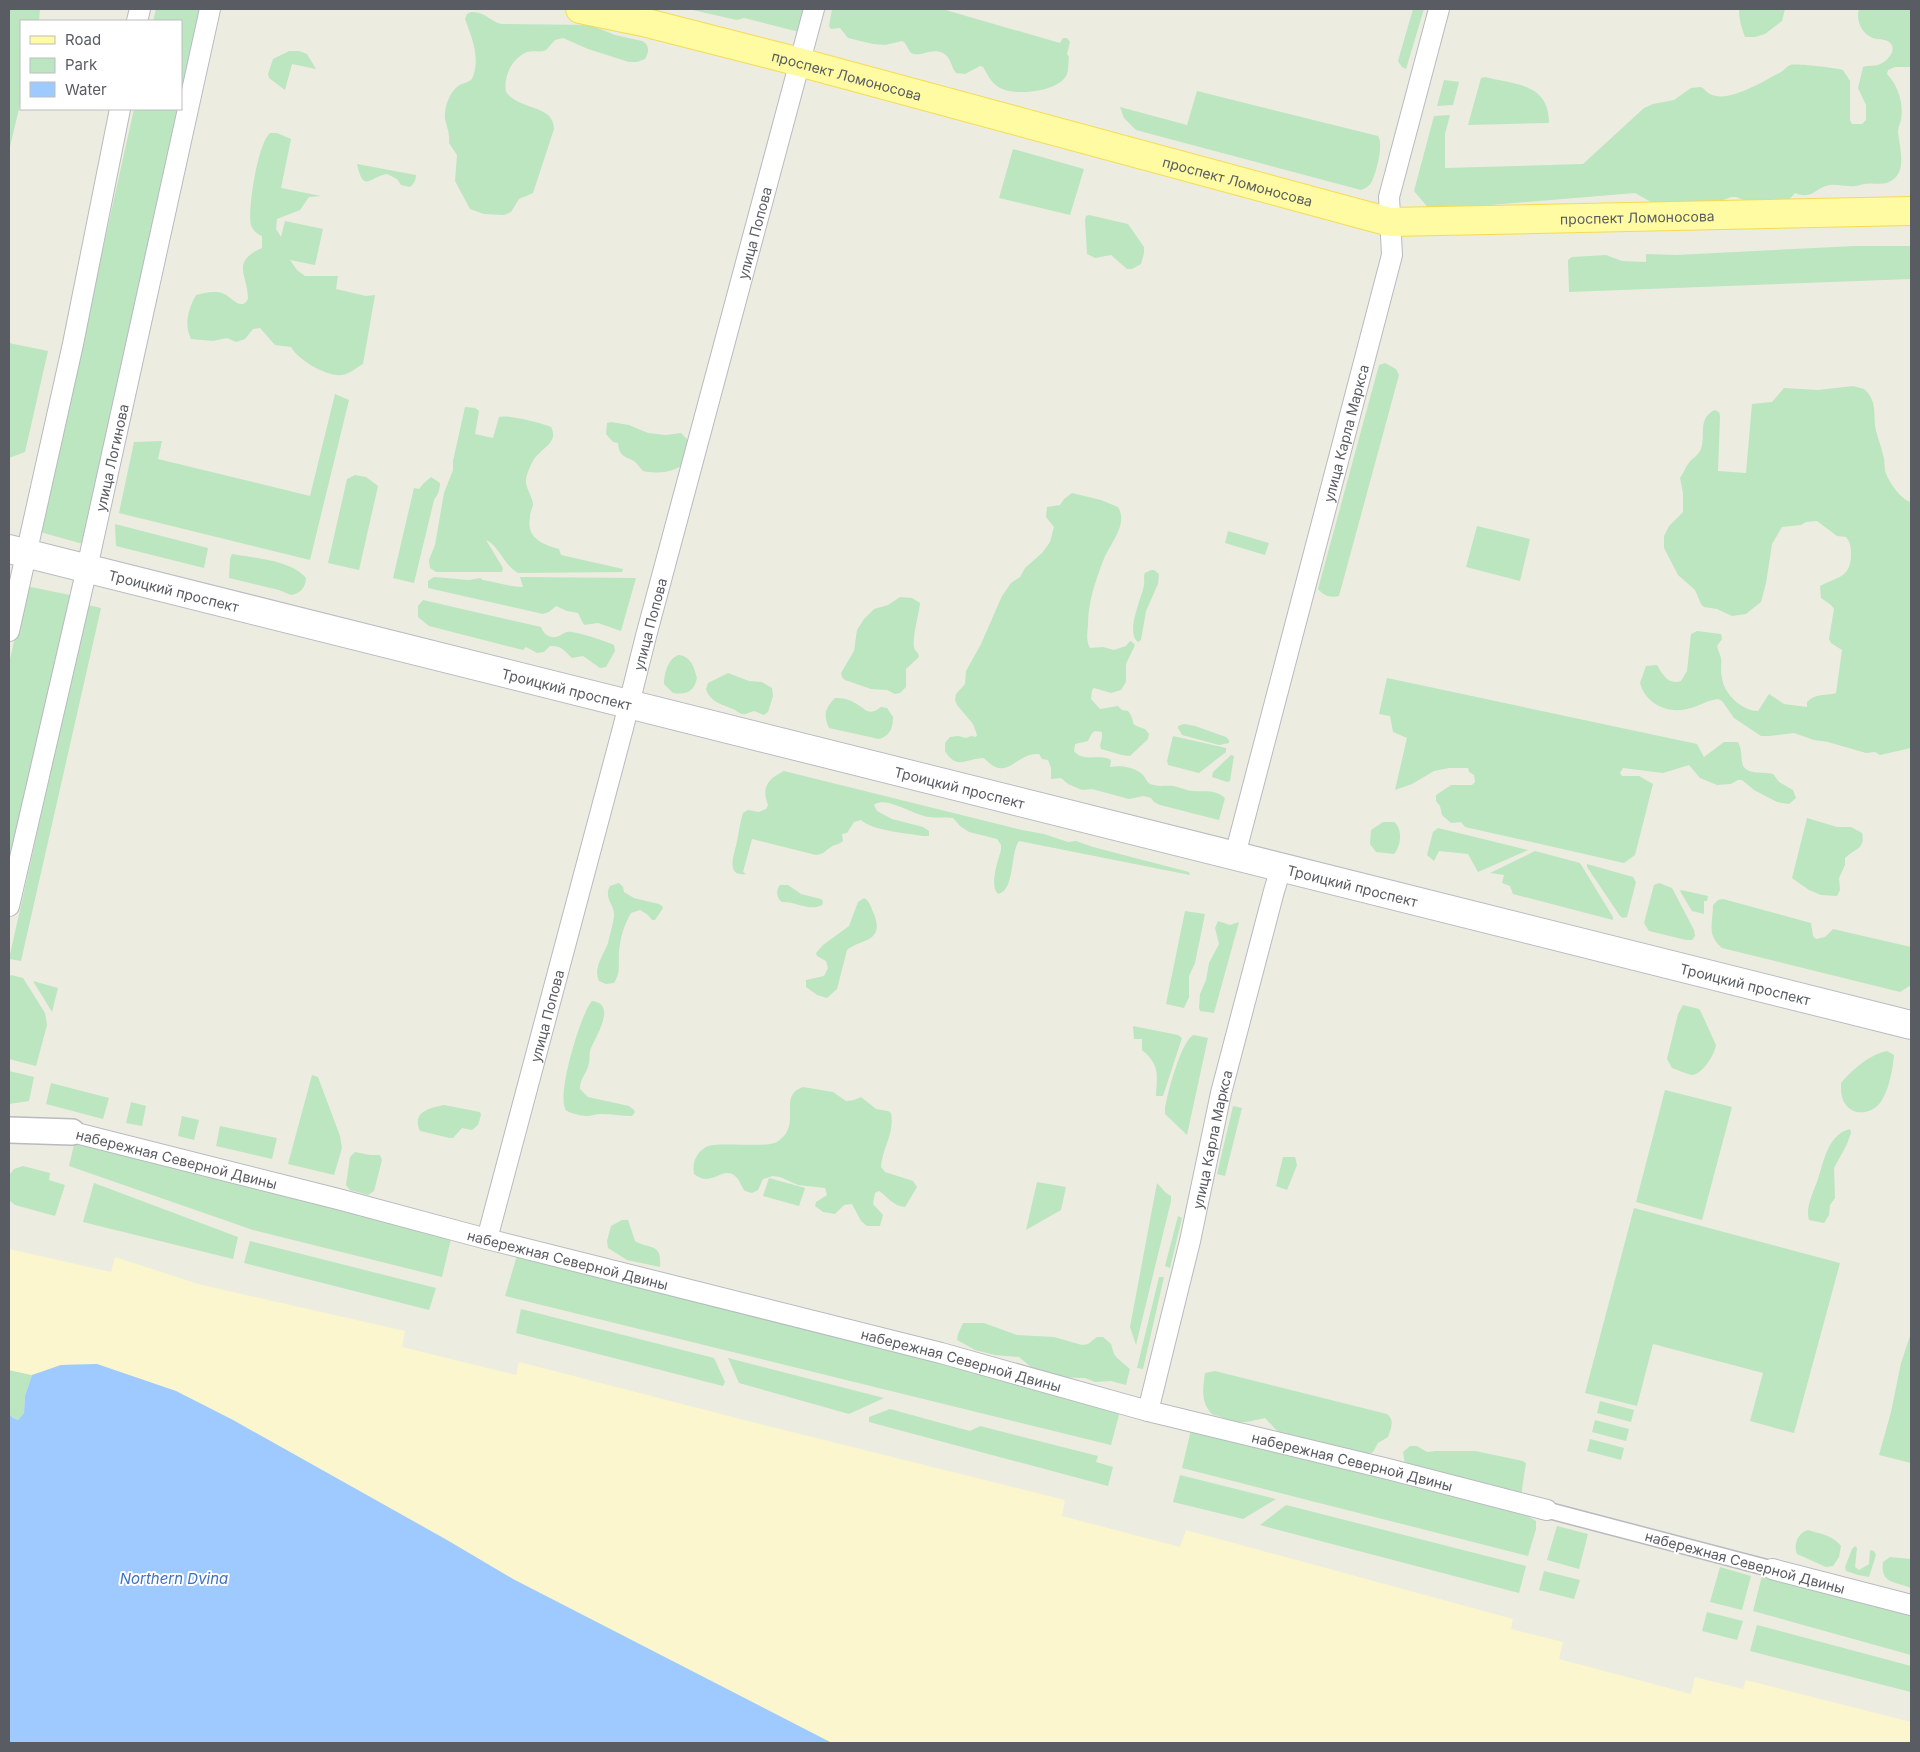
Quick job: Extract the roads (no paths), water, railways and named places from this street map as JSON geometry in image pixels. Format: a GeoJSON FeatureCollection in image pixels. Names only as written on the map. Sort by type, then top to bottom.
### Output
{"type":"FeatureCollection","features":[{"type":"Feature","properties":{"kind":"main road","name":"проспект Ломоносова"},"geometry":{"type":"LineString","coordinates":[[580,9],[644,22],[800,63],[1390,222],[1911,211]]}},
{"type":"Feature","properties":{"kind":"main road","name":"Троицкий проспект"},"geometry":{"type":"LineString","coordinates":[[18,551],[1911,1025]]}},
{"type":"Feature","properties":{"kind":"street","name":"улица Логинова"},"geometry":{"type":"LineString","coordinates":[[9,906],[87,568],[210,9]]}},
{"type":"Feature","properties":{"kind":"street","name":"улица Попова"},"geometry":{"type":"LineString","coordinates":[[488,1239],[814,9]]}},
{"type":"Feature","properties":{"kind":"street","name":"улица Карла Маркса"},"geometry":{"type":"LineString","coordinates":[[1235,855],[1391,260],[1389,197],[1439,9]]}},
{"type":"Feature","properties":{"kind":"street"},"geometry":{"type":"LineString","coordinates":[[9,632],[18,551],[73,344],[120,110]]}},
{"type":"Feature","properties":{"kind":"street","name":"улица Карла Маркса"},"geometry":{"type":"LineString","coordinates":[[1148,1411],[1190,1241],[1221,1093],[1281,868]]}},
{"type":"Feature","properties":{"kind":"street","name":"набережная Северной Двины"},"geometry":{"type":"LineString","coordinates":[[9,1130],[72,1132],[941,1353],[1148,1411],[1388,1469],[1911,1605]]}},
{"type":"Feature","properties":{"kind":"water","name":"Northern Dvina"},"geometry":{"type":"Polygon","coordinates":[[[97,1364],[176,1391],[233,1420],[513,1579],[832,1743],[9,1743],[9,1414],[18,1420],[24,1413],[25,1396],[32,1375],[61,1365],[97,1364]]]}}]}
